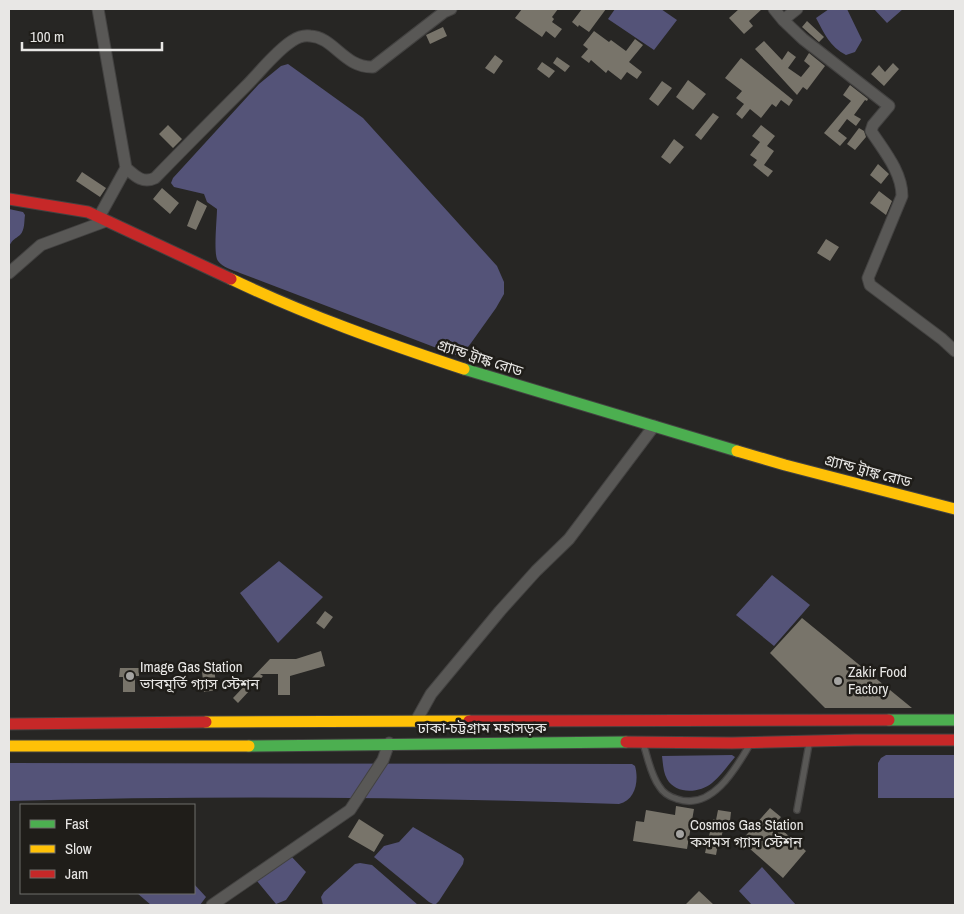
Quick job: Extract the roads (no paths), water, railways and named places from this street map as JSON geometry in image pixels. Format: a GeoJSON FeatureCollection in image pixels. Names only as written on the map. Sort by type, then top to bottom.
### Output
{"type":"FeatureCollection","features":[{"type":"Feature","properties":{"kind":"highway","name":"গ্র্যান্ড ট্রাঙ্ক রোড"},"geometry":{"type":"LineString","coordinates":[[9,199],[88,212],[283,304],[382,342],[485,376],[785,465],[955,509]]}},
{"type":"Feature","properties":{"kind":"highway","name":"ঢাকা-চট্টগ্রাম মহাসড়ক"},"geometry":{"type":"LineString","coordinates":[[9,724],[955,720]]}},
{"type":"Feature","properties":{"kind":"highway","name":"ঢাকা-চট্টগ্রাম মহাসড়ক"},"geometry":{"type":"LineString","coordinates":[[9,746],[268,746],[389,743],[955,740]]}},
{"type":"Feature","properties":{"kind":"street"},"geometry":{"type":"LineString","coordinates":[[9,273],[41,245],[102,219],[126,168],[98,9]]}},
{"type":"Feature","properties":{"kind":"street"},"geometry":{"type":"LineString","coordinates":[[126,168],[143,180],[149,181],[155,178],[268,62],[291,41],[301,36],[319,38],[333,46],[357,66],[373,68],[444,12],[451,9]]}},
{"type":"Feature","properties":{"kind":"street"},"geometry":{"type":"LineString","coordinates":[[774,9],[803,39],[889,106],[873,125],[871,131],[899,178],[902,186],[902,196],[868,281],[870,285],[942,339],[955,352]]}},
{"type":"Feature","properties":{"kind":"street"},"geometry":{"type":"LineString","coordinates":[[783,20],[796,9]]}},
{"type":"Feature","properties":{"kind":"street"},"geometry":{"type":"LineString","coordinates":[[416,721],[431,694],[500,611],[536,571],[569,539],[654,426]]}},
{"type":"Feature","properties":{"kind":"street"},"geometry":{"type":"LineString","coordinates":[[212,905],[350,810],[383,760],[389,743]]}},
{"type":"Feature","properties":{"kind":"lane"},"geometry":{"type":"LineString","coordinates":[[797,810],[810,741]]}},
{"type":"Feature","properties":{"kind":"lane"},"geometry":{"type":"LineString","coordinates":[[642,742],[659,786],[669,796],[689,802],[707,797],[717,789],[740,761],[751,742]]}},
{"type":"Feature","properties":{"kind":"water"},"geometry":{"type":"Polygon","coordinates":[[[615,9],[661,9],[677,20],[654,50],[608,19],[615,9]]]}},
{"type":"Feature","properties":{"kind":"water"},"geometry":{"type":"Polygon","coordinates":[[[829,9],[847,9],[862,40],[855,52],[846,55],[840,52],[825,34],[816,18],[829,9]]]}},
{"type":"Feature","properties":{"kind":"water"},"geometry":{"type":"Polygon","coordinates":[[[874,9],[903,9],[887,23],[874,9]]]}},
{"type":"Feature","properties":{"kind":"water"},"geometry":{"type":"Polygon","coordinates":[[[288,64],[363,118],[497,266],[504,282],[504,294],[464,352],[455,355],[231,269],[218,261],[215,245],[217,209],[207,202],[204,194],[174,187],[171,183],[173,178],[259,84],[281,66],[288,64]]]}},
{"type":"Feature","properties":{"kind":"water"},"geometry":{"type":"Polygon","coordinates":[[[9,209],[23,212],[25,215],[22,233],[9,246],[9,209]]]}},
{"type":"Feature","properties":{"kind":"water"},"geometry":{"type":"Polygon","coordinates":[[[279,561],[323,597],[278,643],[240,593],[279,561]]]}},
{"type":"Feature","properties":{"kind":"water"},"geometry":{"type":"Polygon","coordinates":[[[772,575],[810,605],[774,646],[736,615],[772,575]]]}},
{"type":"Feature","properties":{"kind":"water"},"geometry":{"type":"Polygon","coordinates":[[[732,755],[735,757],[712,783],[701,789],[688,791],[676,788],[667,779],[662,756],[732,755]]]}},
{"type":"Feature","properties":{"kind":"water"},"geometry":{"type":"Polygon","coordinates":[[[886,755],[955,755],[955,798],[878,798],[878,763],[886,755]]]}},
{"type":"Feature","properties":{"kind":"water"},"geometry":{"type":"Polygon","coordinates":[[[9,763],[632,764],[635,766],[637,777],[633,794],[625,802],[619,804],[314,798],[161,798],[9,801],[9,763]]]}},
{"type":"Feature","properties":{"kind":"water"},"geometry":{"type":"Polygon","coordinates":[[[413,827],[461,855],[464,859],[463,864],[435,905],[374,857],[384,846],[399,842],[413,827]]]}},
{"type":"Feature","properties":{"kind":"water"},"geometry":{"type":"Polygon","coordinates":[[[290,855],[306,872],[286,900],[276,904],[257,881],[290,855]]]}},
{"type":"Feature","properties":{"kind":"water"},"geometry":{"type":"Polygon","coordinates":[[[355,864],[372,865],[418,905],[323,905],[321,897],[324,892],[355,864]]]}},
{"type":"Feature","properties":{"kind":"water"},"geometry":{"type":"Polygon","coordinates":[[[762,867],[796,905],[752,905],[739,891],[762,867]]]}},
{"type":"Feature","properties":{"kind":"water"},"geometry":{"type":"Polygon","coordinates":[[[195,885],[206,897],[200,905],[151,905],[138,894],[195,894],[195,885]]]}},
{"type":"Feature","properties":{"kind":"place","name":"Image Gas Station ভাবমূর্তি গ্যাস স্টেশন"},"geometry":{"type":"Point","coordinates":[130,676]}},
{"type":"Feature","properties":{"kind":"place","name":"Zakir Food Factory"},"geometry":{"type":"Point","coordinates":[838,681]}},
{"type":"Feature","properties":{"kind":"place","name":"Cosmos Gas Station কসমস গ্যাস স্টেশন"},"geometry":{"type":"Point","coordinates":[680,834]}}]}
